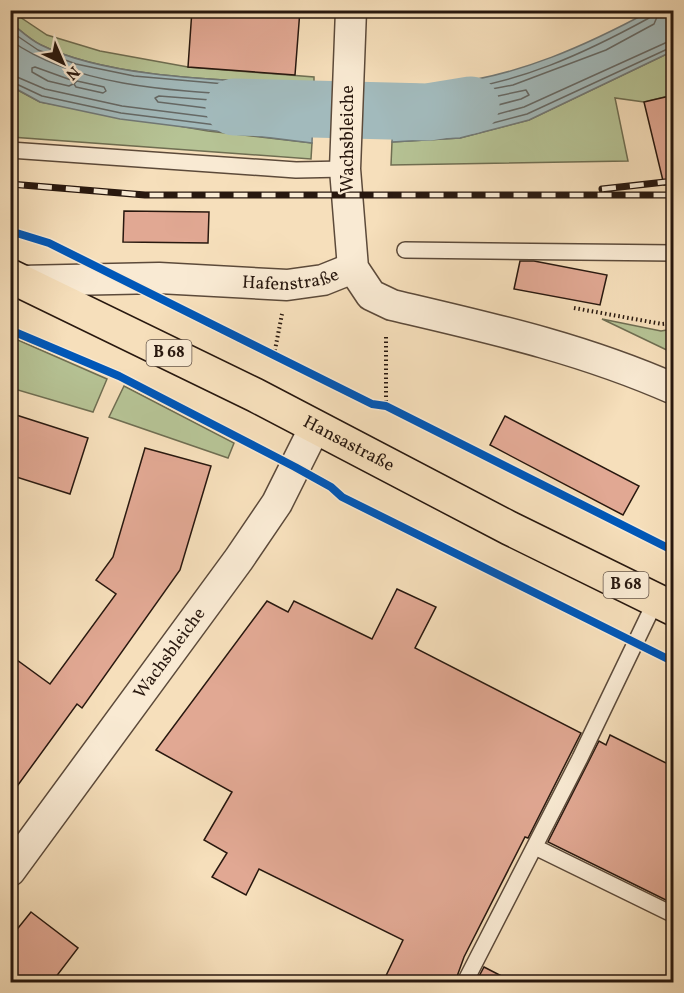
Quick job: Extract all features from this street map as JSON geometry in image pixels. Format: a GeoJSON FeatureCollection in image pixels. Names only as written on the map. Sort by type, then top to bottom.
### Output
{"type":"FeatureCollection","features":[{"type":"Feature","properties":{"kind":"main road","name":"Hansastraße"},"geometry":{"type":"LineString","coordinates":[[14,279],[255,395],[665,604]]}},
{"type":"Feature","properties":{"kind":"street","name":"Wachsbleiche"},"geometry":{"type":"LineString","coordinates":[[351,10],[345,162],[353,268]]}},
{"type":"Feature","properties":{"kind":"street","name":"Hafenstraße"},"geometry":{"type":"LineString","coordinates":[[14,279],[159,278],[287,285],[323,280],[353,268],[371,295],[392,305],[573,349],[621,366],[674,389]]}},
{"type":"Feature","properties":{"kind":"street","name":"Wachsbleiche"},"geometry":{"type":"LineString","coordinates":[[10,872],[239,559],[277,503],[315,427]]}},
{"type":"Feature","properties":{"kind":"lane"},"geometry":{"type":"LineString","coordinates":[[10,150],[296,170],[345,162]]}},
{"type":"Feature","properties":{"kind":"lane"},"geometry":{"type":"LineString","coordinates":[[405,250],[674,254]]}},
{"type":"Feature","properties":{"kind":"lane"},"geometry":{"type":"LineString","coordinates":[[465,982],[665,604]]}},
{"type":"Feature","properties":{"kind":"lane"},"geometry":{"type":"LineString","coordinates":[[535,847],[674,915]]}},
{"type":"Feature","properties":{"kind":"path"},"geometry":{"type":"LineString","coordinates":[[574,308],[662,324],[674,323]]}},
{"type":"Feature","properties":{"kind":"path"},"geometry":{"type":"LineString","coordinates":[[382,406],[386,333]]}},
{"type":"Feature","properties":{"kind":"path"},"geometry":{"type":"LineString","coordinates":[[264,350],[284,360]]}},
{"type":"Feature","properties":{"kind":"green space"},"geometry":{"type":"Polygon","coordinates":[[[11,11],[47,35],[100,51],[188,67],[314,77],[314,85],[174,76],[102,65],[70,57],[37,43],[11,23],[11,11]]]}},
{"type":"Feature","properties":{"kind":"green space"},"geometry":{"type":"Polygon","coordinates":[[[673,51],[673,95],[644,102],[615,98],[628,161],[391,165],[392,142],[460,138],[529,120],[673,51]]]}},
{"type":"Feature","properties":{"kind":"green space"},"geometry":{"type":"Polygon","coordinates":[[[10,86],[40,102],[208,131],[312,143],[311,159],[11,137],[10,86]]]}},
{"type":"Feature","properties":{"kind":"green space"},"geometry":{"type":"Polygon","coordinates":[[[602,319],[661,331],[673,329],[673,353],[602,319]]]}},
{"type":"Feature","properties":{"kind":"green space"},"geometry":{"type":"Polygon","coordinates":[[[11,337],[107,379],[93,412],[11,388],[11,337]]]}},
{"type":"Feature","properties":{"kind":"green space"},"geometry":{"type":"Polygon","coordinates":[[[124,386],[234,443],[228,458],[109,417],[124,386]]]}},
{"type":"Feature","properties":{"kind":"water"},"geometry":{"type":"Polygon","coordinates":[[[652,10],[673,11],[673,51],[529,120],[460,138],[392,142],[394,84],[445,84],[499,74],[577,47],[652,10]]]}},
{"type":"Feature","properties":{"kind":"water"},"geometry":{"type":"Polygon","coordinates":[[[11,23],[41,45],[70,57],[102,65],[174,76],[314,85],[312,143],[120,119],[40,102],[11,86],[11,23]]]}},
{"type":"Feature","properties":{"kind":"building"},"geometry":{"type":"Polygon","coordinates":[[[192,10],[300,10],[295,75],[188,67],[192,10]]]}},
{"type":"Feature","properties":{"kind":"building"},"geometry":{"type":"Polygon","coordinates":[[[674,95],[674,184],[664,185],[644,102],[674,95]]]}},
{"type":"Feature","properties":{"kind":"building"},"geometry":{"type":"Polygon","coordinates":[[[124,211],[209,212],[208,243],[123,242],[124,211]]]}},
{"type":"Feature","properties":{"kind":"building"},"geometry":{"type":"Polygon","coordinates":[[[520,261],[534,261],[607,275],[600,305],[514,289],[520,261]]]}},
{"type":"Feature","properties":{"kind":"building"},"geometry":{"type":"Polygon","coordinates":[[[10,413],[88,438],[70,494],[10,475],[10,413]]]}},
{"type":"Feature","properties":{"kind":"building"},"geometry":{"type":"Polygon","coordinates":[[[505,416],[639,486],[623,515],[490,445],[505,416]]]}},
{"type":"Feature","properties":{"kind":"building"},"geometry":{"type":"Polygon","coordinates":[[[145,448],[211,466],[180,570],[82,708],[77,704],[10,796],[10,655],[50,684],[116,594],[96,580],[113,557],[145,448]]]}},
{"type":"Feature","properties":{"kind":"building"},"geometry":{"type":"Polygon","coordinates":[[[397,589],[436,607],[415,648],[581,733],[464,957],[455,982],[383,982],[403,940],[259,869],[246,895],[212,877],[227,853],[204,840],[232,792],[156,750],[267,601],[288,612],[294,601],[372,639],[397,589]]]}},
{"type":"Feature","properties":{"kind":"building"},"geometry":{"type":"Polygon","coordinates":[[[610,735],[674,767],[674,904],[548,842],[599,741],[606,745],[610,735]]]}},
{"type":"Feature","properties":{"kind":"building"},"geometry":{"type":"Polygon","coordinates":[[[31,912],[78,948],[52,982],[10,982],[10,938],[31,912]]]}},
{"type":"Feature","properties":{"kind":"building"},"geometry":{"type":"Polygon","coordinates":[[[484,967],[513,982],[476,982],[484,967]]]}},
{"type":"Feature","properties":{"kind":"waterway"},"geometry":{"type":"LineString","coordinates":[[234,107],[428,112],[471,105]]}},
{"type":"Feature","properties":{"kind":"railway"},"geometry":{"type":"LineString","coordinates":[[602,189],[674,181]]}},
{"type":"Feature","properties":{"kind":"railway"},"geometry":{"type":"LineString","coordinates":[[10,184],[145,195],[674,195]]}},
{"type":"Feature","properties":{"kind":"cycle path"},"geometry":{"type":"LineString","coordinates":[[10,231],[49,243],[372,404],[386,406],[674,551]]}},
{"type":"Feature","properties":{"kind":"cycle path"},"geometry":{"type":"LineString","coordinates":[[10,330],[119,376],[295,467],[331,487],[342,497],[674,662]]}}]}
